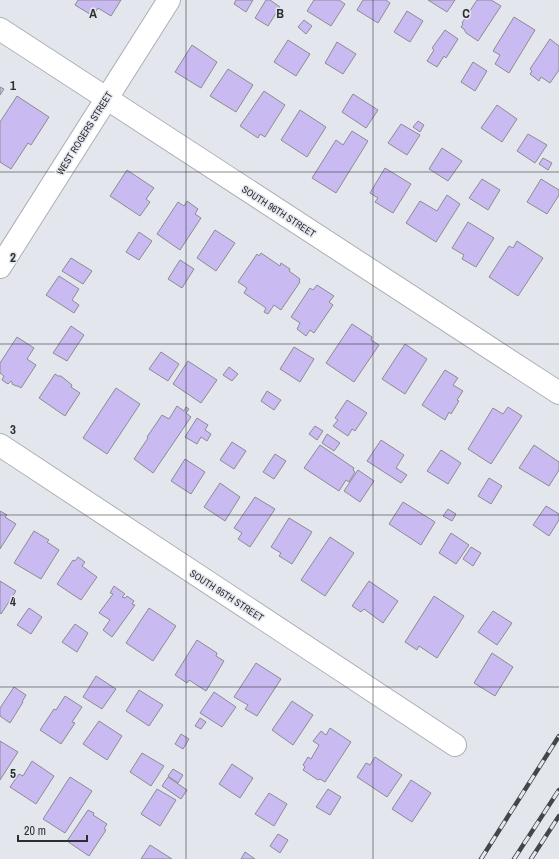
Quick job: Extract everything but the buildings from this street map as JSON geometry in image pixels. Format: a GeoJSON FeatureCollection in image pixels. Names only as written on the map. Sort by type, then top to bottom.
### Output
{"type":"FeatureCollection","features":[{"type":"Feature","properties":{"kind":"street","name":"WEST ROGERS STREET"},"geometry":{"type":"LineString","coordinates":[[0,267],[169,0]]}},
{"type":"Feature","properties":{"kind":"street","name":"SOUTH 96TH STREET"},"geometry":{"type":"LineString","coordinates":[[0,28],[106,99],[559,393]]}},
{"type":"Feature","properties":{"kind":"street","name":"SOUTH 95TH STREET"},"geometry":{"type":"LineString","coordinates":[[0,445],[455,745]]}},
{"type":"Feature","properties":{"kind":"railway"},"geometry":{"type":"LineString","coordinates":[[481,859],[559,736]]}},
{"type":"Feature","properties":{"kind":"railway"},"geometry":{"type":"LineString","coordinates":[[514,859],[559,790]]}},
{"type":"Feature","properties":{"kind":"railway"},"geometry":{"type":"LineString","coordinates":[[531,859],[559,816]]}}]}
